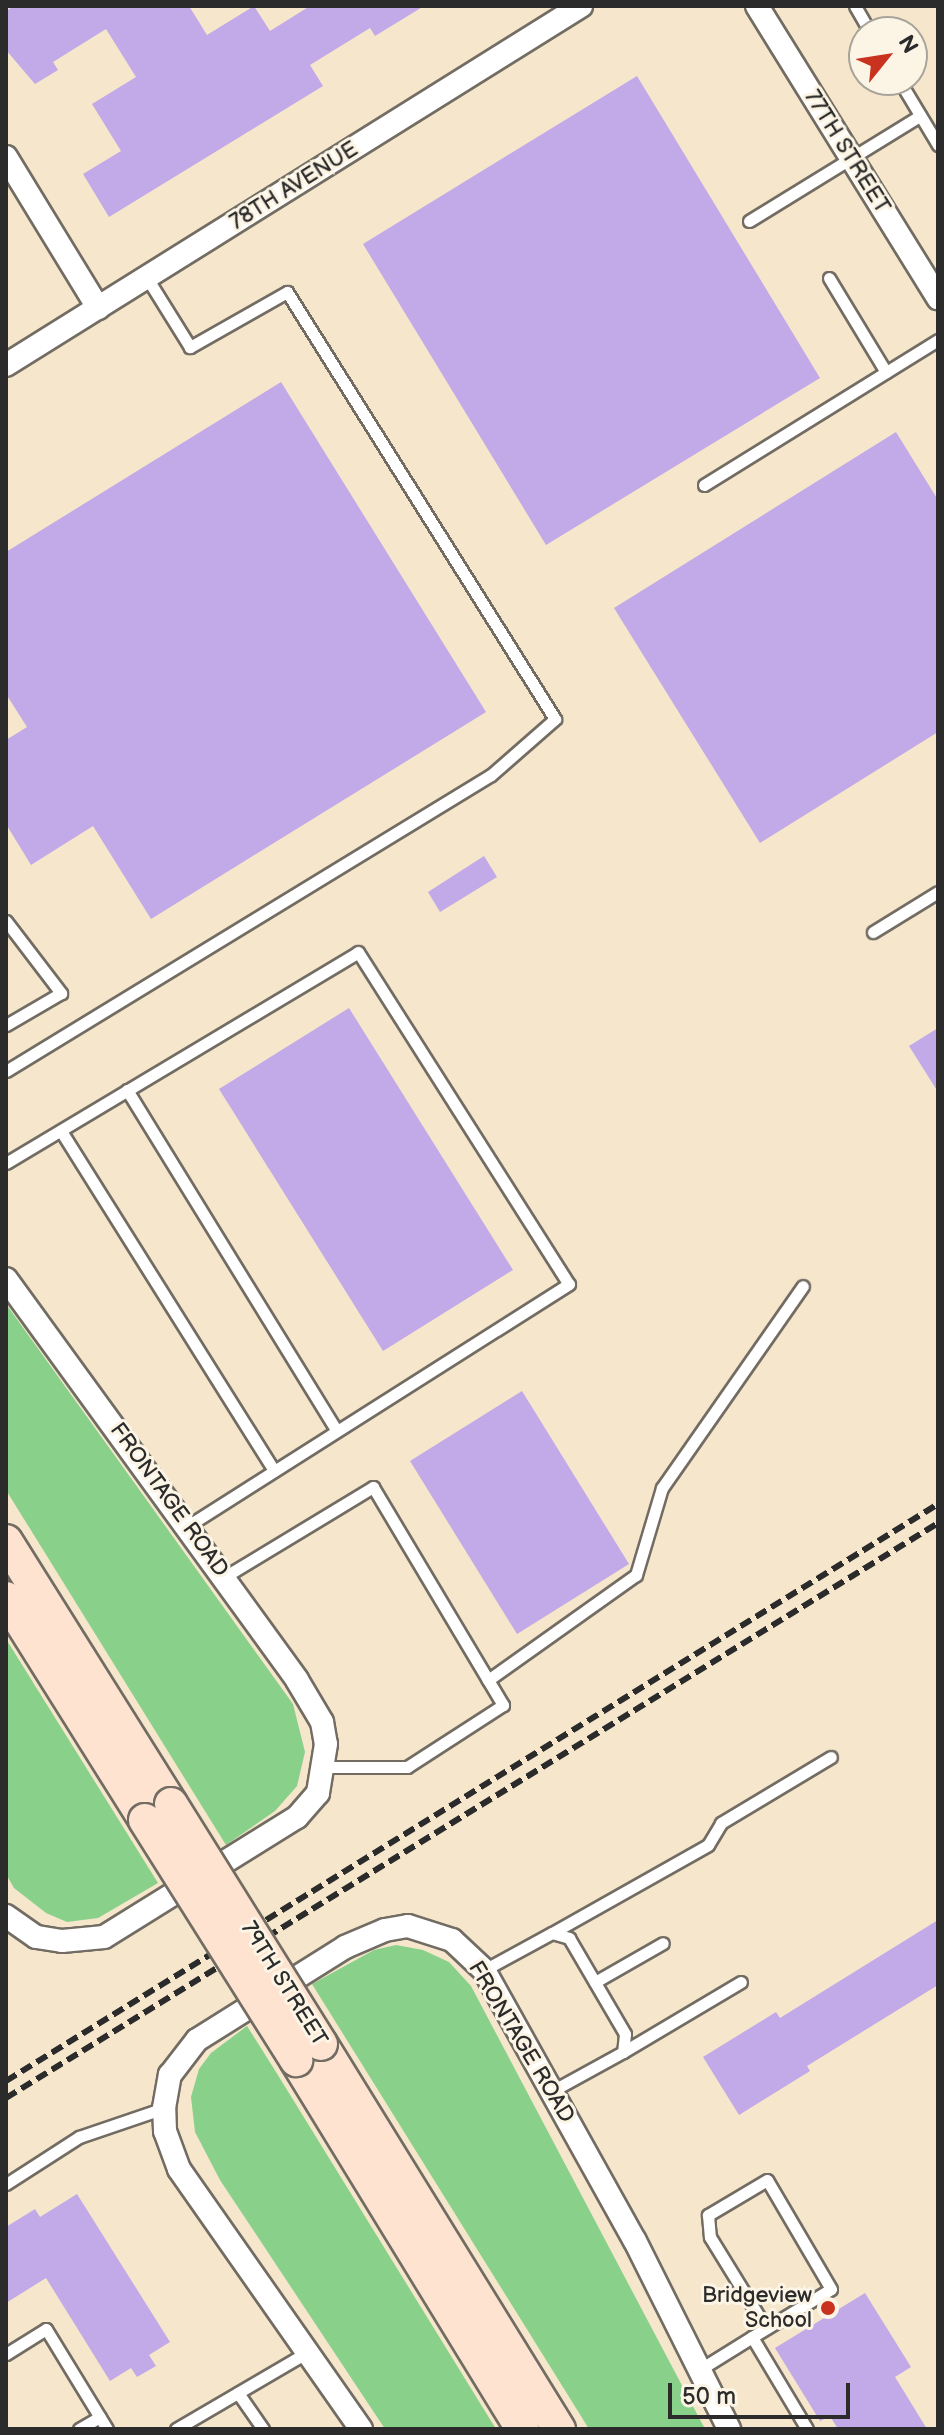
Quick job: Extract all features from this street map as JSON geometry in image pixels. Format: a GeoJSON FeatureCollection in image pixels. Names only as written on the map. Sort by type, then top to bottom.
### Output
{"type":"FeatureCollection","features":[{"type":"Feature","properties":{"kind":"main road","name":"79TH STREET"},"geometry":{"type":"LineString","coordinates":[[6,1541],[158,1812],[308,2052],[559,2429]]}},
{"type":"Feature","properties":{"kind":"main road","name":"79TH STREET"},"geometry":{"type":"LineString","coordinates":[[6,1598],[158,1812]]}},
{"type":"Feature","properties":{"kind":"main road","name":"79TH STREET"},"geometry":{"type":"LineString","coordinates":[[308,2052],[522,2429]]}},
{"type":"Feature","properties":{"kind":"street","name":"78TH AVENUE"},"geometry":{"type":"LineString","coordinates":[[6,365],[581,6]]}},
{"type":"Feature","properties":{"kind":"street","name":"77TH STREET"},"geometry":{"type":"LineString","coordinates":[[757,6],[938,298]]}},
{"type":"Feature","properties":{"kind":"street"},"geometry":{"type":"LineString","coordinates":[[6,157],[98,308]]}},
{"type":"Feature","properties":{"kind":"street","name":"FRONTAGE ROAD"},"geometry":{"type":"LineString","coordinates":[[6,1279],[226,1576],[312,1701],[322,1722],[325,1767],[318,1793],[297,1817],[104,1937],[62,1941],[36,1937],[6,1916]]}},
{"type":"Feature","properties":{"kind":"street","name":"FRONTAGE ROAD"},"geometry":{"type":"LineString","coordinates":[[361,2429],[179,2169],[165,2131],[164,2108],[170,2075],[197,2040],[362,1938],[408,1926],[431,1930],[452,1940],[484,1970],[552,2091],[729,2429]]}},
{"type":"Feature","properties":{"kind":"lane"},"geometry":{"type":"LineString","coordinates":[[908,96],[938,145]]}},
{"type":"Feature","properties":{"kind":"lane"},"geometry":{"type":"LineString","coordinates":[[749,221],[853,161],[920,116]]}},
{"type":"Feature","properties":{"kind":"lane"},"geometry":{"type":"LineString","coordinates":[[6,1071],[491,775],[555,719],[287,292],[190,347],[147,278]]}},
{"type":"Feature","properties":{"kind":"lane"},"geometry":{"type":"LineString","coordinates":[[829,278],[886,372]]}},
{"type":"Feature","properties":{"kind":"lane"},"geometry":{"type":"LineString","coordinates":[[704,485],[938,340]]}},
{"type":"Feature","properties":{"kind":"lane"},"geometry":{"type":"LineString","coordinates":[[873,932],[938,892]]}},
{"type":"Feature","properties":{"kind":"lane"},"geometry":{"type":"LineString","coordinates":[[6,921],[61,993],[6,1025]]}},
{"type":"Feature","properties":{"kind":"lane"},"geometry":{"type":"LineString","coordinates":[[6,1163],[358,952],[569,1284],[188,1526]]}},
{"type":"Feature","properties":{"kind":"lane"},"geometry":{"type":"LineString","coordinates":[[127,1090],[337,1431]]}},
{"type":"Feature","properties":{"kind":"lane"},"geometry":{"type":"LineString","coordinates":[[61,1131],[274,1471]]}},
{"type":"Feature","properties":{"kind":"lane"},"geometry":{"type":"LineString","coordinates":[[488,1680],[636,1575],[662,1488],[803,1286]]}},
{"type":"Feature","properties":{"kind":"lane"},"geometry":{"type":"LineString","coordinates":[[226,1576],[373,1487],[503,1705],[407,1767],[325,1767]]}},
{"type":"Feature","properties":{"kind":"lane"},"geometry":{"type":"LineString","coordinates":[[484,1970],[708,1845],[721,1823],[831,1757]]}},
{"type":"Feature","properties":{"kind":"lane"},"geometry":{"type":"LineString","coordinates":[[552,1933],[569,1938],[625,2034],[623,2052]]}},
{"type":"Feature","properties":{"kind":"lane"},"geometry":{"type":"LineString","coordinates":[[595,1982],[663,1943]]}},
{"type":"Feature","properties":{"kind":"lane"},"geometry":{"type":"LineString","coordinates":[[552,2091],[741,1982]]}},
{"type":"Feature","properties":{"kind":"lane"},"geometry":{"type":"LineString","coordinates":[[6,2184],[79,2137],[164,2108]]}},
{"type":"Feature","properties":{"kind":"lane"},"geometry":{"type":"LineString","coordinates":[[699,2370],[831,2289],[767,2180],[708,2215],[710,2237],[766,2328]]}},
{"type":"Feature","properties":{"kind":"lane"},"geometry":{"type":"LineString","coordinates":[[6,2354],[46,2329],[107,2429]]}},
{"type":"Feature","properties":{"kind":"lane"},"geometry":{"type":"LineString","coordinates":[[752,2337],[807,2429]]}},
{"type":"Feature","properties":{"kind":"lane"},"geometry":{"type":"LineString","coordinates":[[176,2429],[306,2353]]}},
{"type":"Feature","properties":{"kind":"lane"},"geometry":{"type":"LineString","coordinates":[[238,2393],[263,2429]]}},
{"type":"Feature","properties":{"kind":"lane"},"geometry":{"type":"LineString","coordinates":[[79,2429],[100,2417]]}},
{"type":"Feature","properties":{"kind":"green space"},"geometry":{"type":"Polygon","coordinates":[[[6,1304],[293,1704],[305,1752],[297,1786],[275,1811],[226,1845],[6,1490],[6,1304]]]}},
{"type":"Feature","properties":{"kind":"green space"},"geometry":{"type":"Polygon","coordinates":[[[6,1639],[158,1883],[98,1918],[67,1922],[46,1913],[14,1888],[6,1874],[6,1639]]]}},
{"type":"Feature","properties":{"kind":"green space"},"geometry":{"type":"Polygon","coordinates":[[[396,1945],[423,1950],[449,1962],[471,1986],[705,2429],[589,2429],[312,1984],[374,1950],[396,1945]]]}},
{"type":"Feature","properties":{"kind":"green space"},"geometry":{"type":"Polygon","coordinates":[[[247,2026],[496,2429],[385,2429],[220,2180],[195,2132],[191,2097],[199,2069],[211,2053],[247,2026]]]}},
{"type":"Feature","properties":{"kind":"building"},"geometry":{"type":"Polygon","coordinates":[[[14,6],[189,6],[207,35],[254,6],[270,31],[310,6],[424,6],[375,36],[370,28],[310,65],[323,86],[109,217],[83,174],[121,151],[92,104],[136,77],[106,29],[53,62],[58,70],[35,84],[6,50],[6,11],[14,6]]]}},
{"type":"Feature","properties":{"kind":"building"},"geometry":{"type":"Polygon","coordinates":[[[637,76],[820,378],[546,545],[363,244],[637,76]]]}},
{"type":"Feature","properties":{"kind":"building"},"geometry":{"type":"Polygon","coordinates":[[[281,382],[486,712],[151,919],[93,826],[31,865],[6,824],[6,740],[27,727],[6,694],[6,552],[281,382]]]}},
{"type":"Feature","properties":{"kind":"building"},"geometry":{"type":"Polygon","coordinates":[[[896,432],[938,500],[938,732],[760,843],[614,608],[896,432]]]}},
{"type":"Feature","properties":{"kind":"building"},"geometry":{"type":"Polygon","coordinates":[[[484,856],[497,877],[440,912],[428,892],[484,856]]]}},
{"type":"Feature","properties":{"kind":"building"},"geometry":{"type":"Polygon","coordinates":[[[349,1008],[513,1270],[383,1351],[219,1089],[349,1008]]]}},
{"type":"Feature","properties":{"kind":"building"},"geometry":{"type":"Polygon","coordinates":[[[938,1028],[938,1092],[909,1046],[938,1028]]]}},
{"type":"Feature","properties":{"kind":"building"},"geometry":{"type":"Polygon","coordinates":[[[522,1391],[629,1564],[517,1634],[410,1461],[522,1391]]]}},
{"type":"Feature","properties":{"kind":"building"},"geometry":{"type":"Polygon","coordinates":[[[938,1920],[938,1985],[807,2066],[810,2071],[739,2115],[703,2057],[776,2012],[780,2018],[938,1920]]]}},
{"type":"Feature","properties":{"kind":"building"},"geometry":{"type":"Polygon","coordinates":[[[77,2194],[170,2342],[149,2355],[156,2366],[137,2377],[131,2368],[110,2381],[46,2278],[6,2303],[6,2227],[35,2209],[40,2217],[77,2194]]]}},
{"type":"Feature","properties":{"kind":"building"},"geometry":{"type":"Polygon","coordinates":[[[865,2293],[911,2367],[895,2377],[927,2429],[838,2429],[830,2416],[820,2421],[775,2348],[865,2293]]]}},
{"type":"Feature","properties":{"kind":"railway"},"geometry":{"type":"LineString","coordinates":[[6,2081],[938,1504]]}},
{"type":"Feature","properties":{"kind":"railway"},"geometry":{"type":"LineString","coordinates":[[6,2098],[938,1523]]}},
{"type":"Feature","properties":{"kind":"place","name":"Bridgeview School"},"geometry":{"type":"Point","coordinates":[828,2308]}}]}
